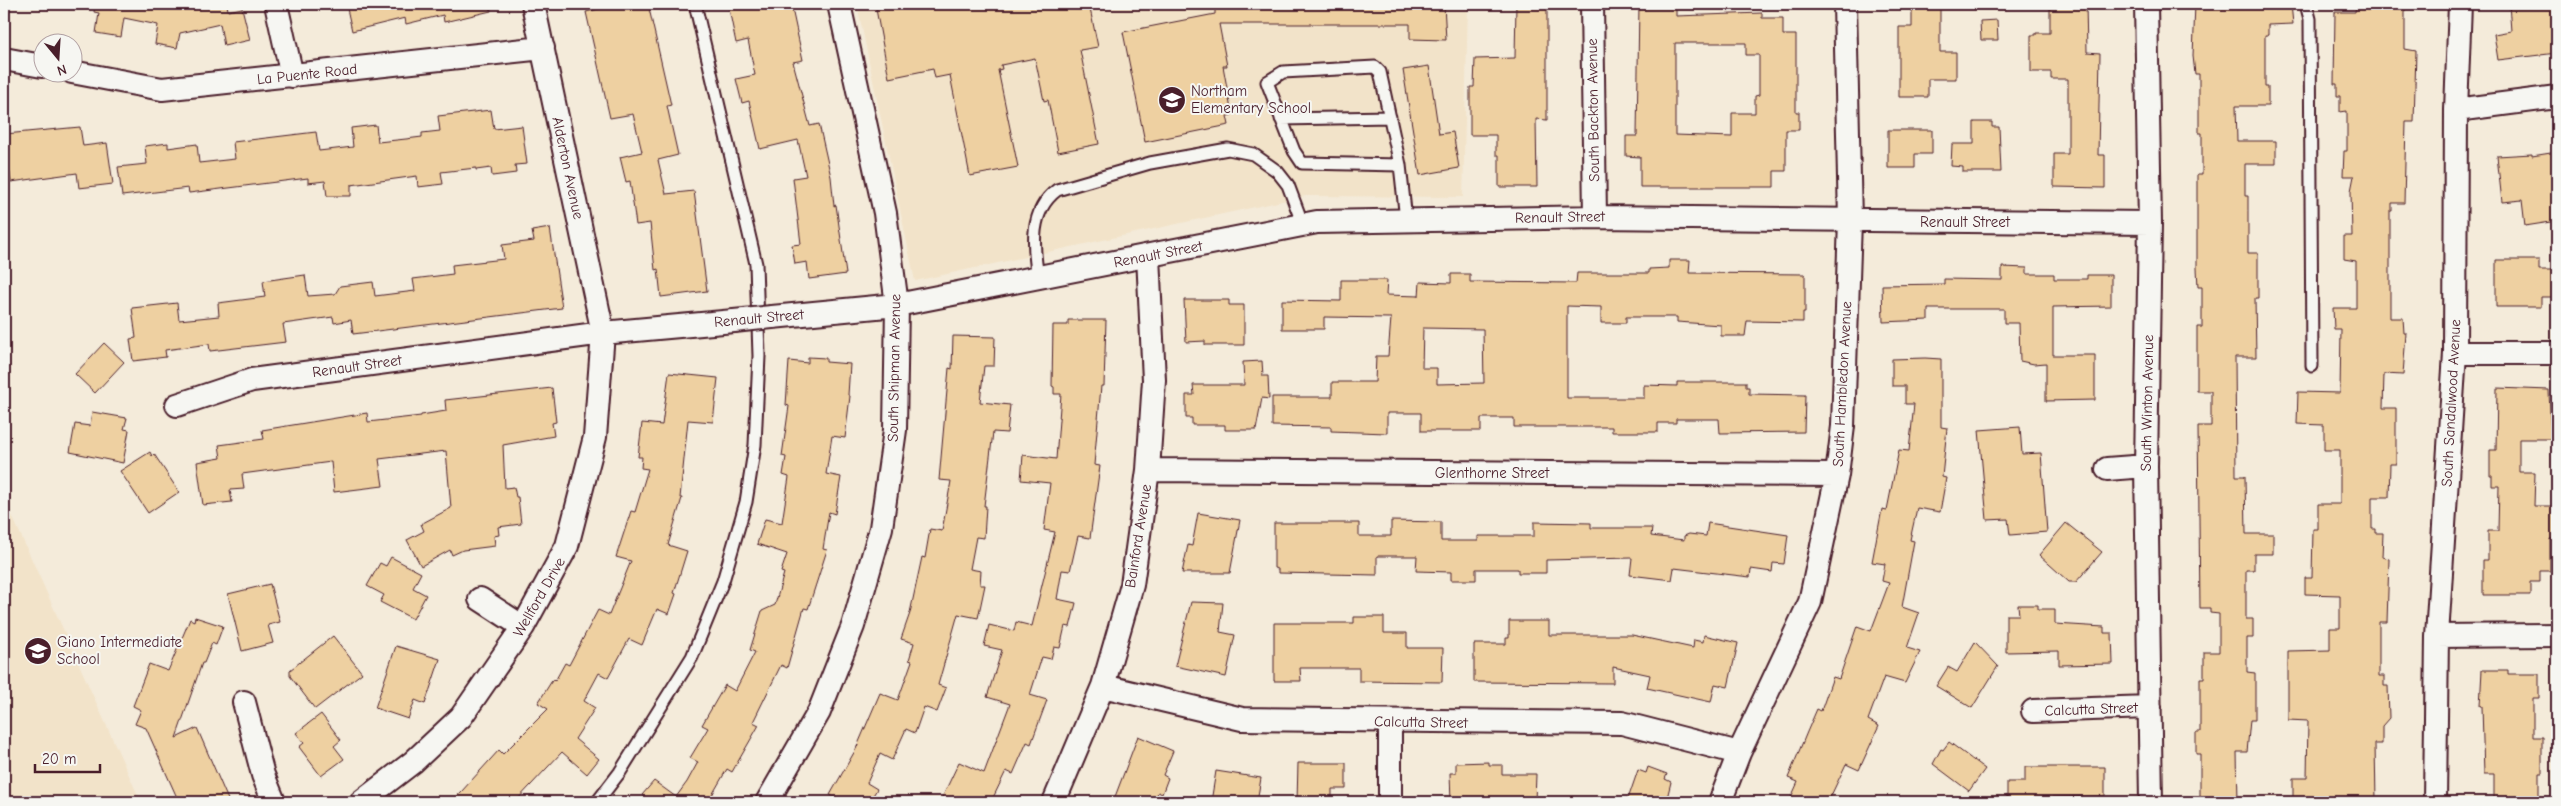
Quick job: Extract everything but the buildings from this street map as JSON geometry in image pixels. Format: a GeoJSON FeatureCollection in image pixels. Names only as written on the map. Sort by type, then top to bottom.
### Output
{"type":"FeatureCollection","features":[{"type":"Feature","properties":{"kind":"street"},"geometry":{"type":"LineString","coordinates":[[276,4],[292,76]]}},
{"type":"Feature","properties":{"kind":"street","name":"Alderton Avenue"},"geometry":{"type":"LineString","coordinates":[[533,4],[603,333]]}},
{"type":"Feature","properties":{"kind":"street","name":"South Shipman Avenue"},"geometry":{"type":"LineString","coordinates":[[767,802],[819,712],[853,626],[881,528],[895,430],[897,305],[885,213],[839,4]]}},
{"type":"Feature","properties":{"kind":"street","name":"South Backton Avenue"},"geometry":{"type":"LineString","coordinates":[[1592,4],[1595,216]]}},
{"type":"Feature","properties":{"kind":"street","name":"South Hambledon Avenue"},"geometry":{"type":"LineString","coordinates":[[1720,802],[1740,753],[1810,602],[1837,475],[1843,426],[1850,221],[1845,4]]}},
{"type":"Feature","properties":{"kind":"street","name":"South Winton Avenue"},"geometry":{"type":"LineString","coordinates":[[2146,4],[2150,223],[2146,466],[2151,802]]}},
{"type":"Feature","properties":{"kind":"street","name":"South Sandalwood Avenue"},"geometry":{"type":"LineString","coordinates":[[2435,802],[2437,636],[2455,353],[2456,110],[2460,4]]}},
{"type":"Feature","properties":{"kind":"street","name":"La Puente Road"},"geometry":{"type":"LineString","coordinates":[[82,74],[162,89],[542,48]]}},
{"type":"Feature","properties":{"kind":"street"},"geometry":{"type":"LineString","coordinates":[[4,59],[32,64]]}},
{"type":"Feature","properties":{"kind":"street"},"geometry":{"type":"LineString","coordinates":[[2456,110],[2557,97]]}},
{"type":"Feature","properties":{"kind":"street","name":"Renault Street"},"geometry":{"type":"LineString","coordinates":[[177,405],[252,380],[603,333],[897,305],[1317,222],[1595,216],[1850,221],[2150,223]]}},
{"type":"Feature","properties":{"kind":"street","name":"Bainford Avenue"},"geometry":{"type":"LineString","coordinates":[[1054,802],[1104,686],[1132,585],[1148,470],[1154,380],[1148,256]]}},
{"type":"Feature","properties":{"kind":"street","name":"Wellford Drive"},"geometry":{"type":"LineString","coordinates":[[361,802],[413,762],[461,717],[523,627],[567,546],[595,437],[603,333]]}},
{"type":"Feature","properties":{"kind":"street"},"geometry":{"type":"LineString","coordinates":[[2455,353],[2557,354]]}},
{"type":"Feature","properties":{"kind":"street"},"geometry":{"type":"LineString","coordinates":[[2106,469],[2146,466]]}},
{"type":"Feature","properties":{"kind":"street","name":"Glenthorne Street"},"geometry":{"type":"LineString","coordinates":[[1148,470],[1837,475]]}},
{"type":"Feature","properties":{"kind":"street"},"geometry":{"type":"LineString","coordinates":[[480,599],[523,627]]}},
{"type":"Feature","properties":{"kind":"street"},"geometry":{"type":"LineString","coordinates":[[2437,636],[2557,635]]}},
{"type":"Feature","properties":{"kind":"street","name":"Calcutta Street"},"geometry":{"type":"LineString","coordinates":[[1104,686],[1242,719],[1622,723],[1740,753]]}},
{"type":"Feature","properties":{"kind":"street"},"geometry":{"type":"LineString","coordinates":[[244,702],[263,775],[274,802]]}},
{"type":"Feature","properties":{"kind":"street","name":"Calcutta Street"},"geometry":{"type":"LineString","coordinates":[[2033,711],[2150,707]]}},
{"type":"Feature","properties":{"kind":"street"},"geometry":{"type":"LineString","coordinates":[[1390,722],[1390,802]]}},
{"type":"Feature","properties":{"kind":"lane"},"geometry":{"type":"LineString","coordinates":[[597,802],[620,772],[692,657],[723,581],[746,502],[755,445],[760,356],[756,264],[695,4]]}},
{"type":"Feature","properties":{"kind":"lane"},"geometry":{"type":"LineString","coordinates":[[2306,4],[2310,19],[2312,366]]}},
{"type":"Feature","properties":{"kind":"lane"},"geometry":{"type":"LineString","coordinates":[[1400,165],[1302,163],[1294,151],[1267,82],[1283,72],[1375,67],[1380,72],[1400,165],[1406,220]]}},
{"type":"Feature","properties":{"kind":"lane"},"geometry":{"type":"LineString","coordinates":[[1281,120],[1390,117]]}},
{"type":"Feature","properties":{"kind":"lane"},"geometry":{"type":"LineString","coordinates":[[1038,277],[1034,234],[1047,198],[1057,190],[1150,163],[1228,149],[1253,154],[1277,170],[1288,185],[1303,225]]}},
{"type":"Feature","properties":{"kind":"shaded area","name":"Northam Elementary School"},"geometry":{"type":"Polygon","coordinates":[[[857,4],[1468,4],[1463,197],[1305,196],[915,281],[857,4]]]}},
{"type":"Feature","properties":{"kind":"shaded area","name":"Giano Intermediate School"},"geometry":{"type":"Polygon","coordinates":[[[5,500],[141,802],[4,802],[5,500]]]}},
{"type":"Feature","properties":{"kind":"place","name":"Northam Elementary School"},"geometry":{"type":"Point","coordinates":[1172,100]}},
{"type":"Feature","properties":{"kind":"place","name":"Giano Intermediate School"},"geometry":{"type":"Point","coordinates":[38,651]}}]}
